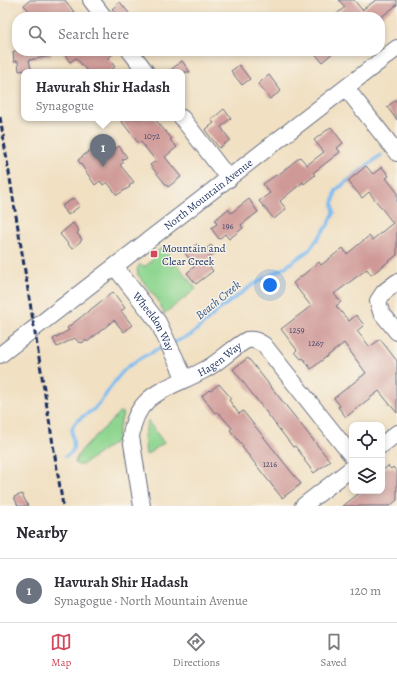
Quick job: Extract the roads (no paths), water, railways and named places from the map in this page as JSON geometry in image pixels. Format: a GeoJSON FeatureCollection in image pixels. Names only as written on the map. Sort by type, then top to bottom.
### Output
{"type":"FeatureCollection","features":[{"type":"Feature","properties":{"kind":"street"},"geometry":{"type":"LineString","coordinates":[[91,0],[100,12]]}},
{"type":"Feature","properties":{"kind":"street","name":"North Mountain Avenue"},"geometry":{"type":"LineString","coordinates":[[0,355],[397,48]]}},
{"type":"Feature","properties":{"kind":"street"},"geometry":{"type":"LineString","coordinates":[[134,56],[144,69]]}},
{"type":"Feature","properties":{"kind":"street"},"geometry":{"type":"LineString","coordinates":[[346,88],[397,153]]}},
{"type":"Feature","properties":{"kind":"street"},"geometry":{"type":"LineString","coordinates":[[184,121],[229,179]]}},
{"type":"Feature","properties":{"kind":"street","name":"Wheeldon Way"},"geometry":{"type":"LineString","coordinates":[[115,267],[154,316],[185,380]]}},
{"type":"Feature","properties":{"kind":"street"},"geometry":{"type":"LineString","coordinates":[[397,282],[384,292],[378,301],[381,312],[397,332]]}},
{"type":"Feature","properties":{"kind":"street","name":"Hagen Way"},"geometry":{"type":"LineString","coordinates":[[142,506],[131,437],[133,423],[139,410],[150,397],[211,366],[246,340],[253,339],[264,345],[349,452]]}},
{"type":"Feature","properties":{"kind":"street"},"geometry":{"type":"LineString","coordinates":[[303,506],[349,470]]}},
{"type":"Feature","properties":{"kind":"waterway","name":"Beach Creek"},"geometry":{"type":"LineString","coordinates":[[173,343],[191,335],[221,308],[254,284],[285,267],[309,250],[328,225],[334,213],[333,204],[336,190],[381,155]]}},
{"type":"Feature","properties":{"kind":"waterway","name":"Beach Creek"},"geometry":{"type":"LineString","coordinates":[[66,456],[71,453],[73,449],[74,445],[72,432],[75,423],[97,406],[119,376],[129,366],[140,358],[165,346]]}},
{"type":"Feature","properties":{"kind":"railway"},"geometry":{"type":"LineString","coordinates":[[0,117],[63,506]]}},
{"type":"Feature","properties":{"kind":"place","name":"Havurah Shir Hadash"},"geometry":{"type":"Point","coordinates":[103,167]}},
{"type":"Feature","properties":{"kind":"place","name":"Mountain and Clear Creek"},"geometry":{"type":"Point","coordinates":[154,254]}}]}
